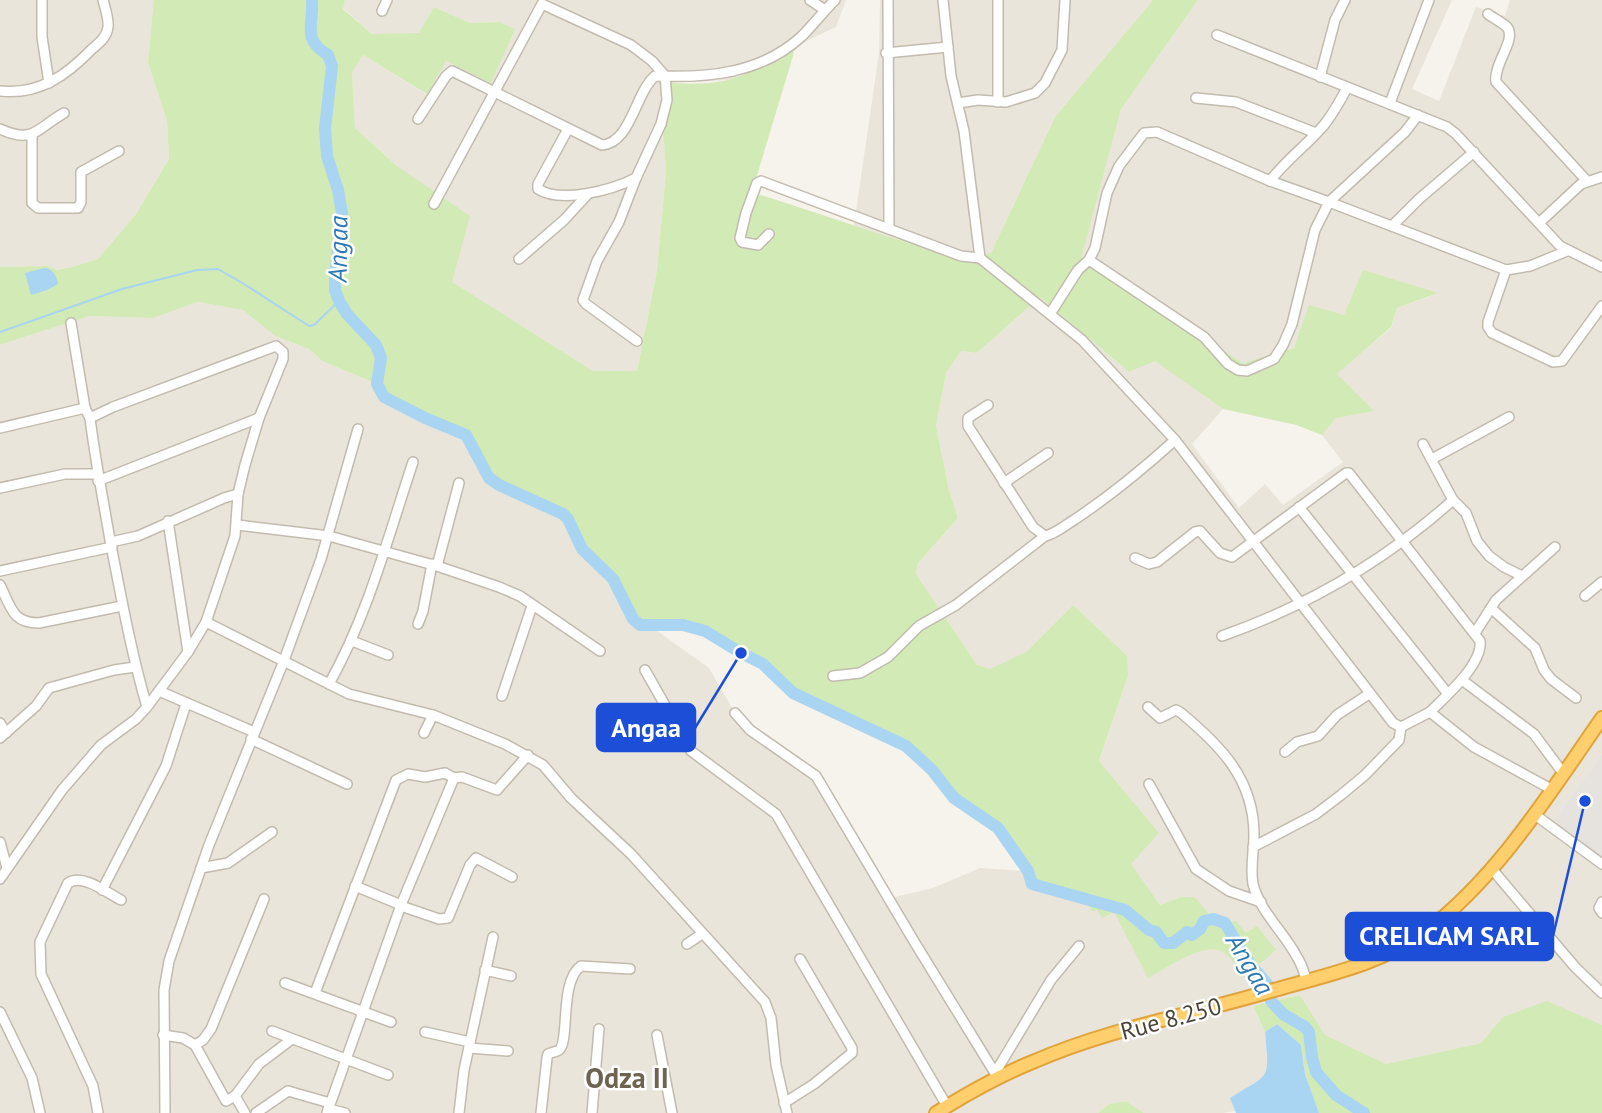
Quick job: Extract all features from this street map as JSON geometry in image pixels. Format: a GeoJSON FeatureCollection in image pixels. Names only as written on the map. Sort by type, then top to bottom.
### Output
{"type":"FeatureCollection","features":[{"type":"Feature","properties":{"kind":"highway","name":"Rue 8.250"},"geometry":{"type":"LineString","coordinates":[[949,1109],[996,1075],[1037,1060],[1119,1032],[1307,982],[1397,950],[1445,915],[1491,868],[1600,726]]}},
{"type":"Feature","properties":{"kind":"street"},"geometry":{"type":"LineString","coordinates":[[42,0],[42,37],[48,83]]}},
{"type":"Feature","properties":{"kind":"street"},"geometry":{"type":"LineString","coordinates":[[0,91],[19,92],[48,83],[72,70],[105,37],[108,23],[103,0]]}},
{"type":"Feature","properties":{"kind":"street"},"geometry":{"type":"LineString","coordinates":[[382,11],[387,0]]}},
{"type":"Feature","properties":{"kind":"street"},"geometry":{"type":"LineString","coordinates":[[810,0],[825,10]]}},
{"type":"Feature","properties":{"kind":"street"},"geometry":{"type":"LineString","coordinates":[[418,119],[449,71],[494,90],[602,145],[615,142],[655,76],[733,73],[757,64],[777,55],[802,36],[835,0]]}},
{"type":"Feature","properties":{"kind":"street"},"geometry":{"type":"LineString","coordinates":[[888,0],[886,53],[889,229]]}},
{"type":"Feature","properties":{"kind":"street"},"geometry":{"type":"LineString","coordinates":[[943,0],[948,47],[964,131],[980,258]]}},
{"type":"Feature","properties":{"kind":"street"},"geometry":{"type":"LineString","coordinates":[[998,0],[998,102]]}},
{"type":"Feature","properties":{"kind":"street"},"geometry":{"type":"LineString","coordinates":[[958,103],[978,100],[1013,101],[1030,96],[1045,83],[1062,50],[1065,0]]}},
{"type":"Feature","properties":{"kind":"street"},"geometry":{"type":"LineString","coordinates":[[1320,77],[1335,20],[1345,0]]}},
{"type":"Feature","properties":{"kind":"street"},"geometry":{"type":"LineString","coordinates":[[1390,103],[1429,0]]}},
{"type":"Feature","properties":{"kind":"street"},"geometry":{"type":"LineString","coordinates":[[434,204],[542,4],[631,46],[652,61],[665,76],[666,111],[619,222],[597,261],[583,300],[637,341]]}},
{"type":"Feature","properties":{"kind":"street"},"geometry":{"type":"LineString","coordinates":[[1488,14],[1510,33],[1510,41],[1497,65],[1496,82],[1587,181]]}},
{"type":"Feature","properties":{"kind":"street"},"geometry":{"type":"LineString","coordinates":[[1217,35],[1447,127],[1567,251],[1602,267]]}},
{"type":"Feature","properties":{"kind":"street"},"geometry":{"type":"LineString","coordinates":[[886,53],[948,47]]}},
{"type":"Feature","properties":{"kind":"street"},"geometry":{"type":"LineString","coordinates":[[1270,181],[1282,165],[1316,133],[1338,106],[1347,88]]}},
{"type":"Feature","properties":{"kind":"street"},"geometry":{"type":"LineString","coordinates":[[1196,97],[1236,102],[1316,133]]}},
{"type":"Feature","properties":{"kind":"street"},"geometry":{"type":"LineString","coordinates":[[0,129],[16,135],[32,135],[64,113]]}},
{"type":"Feature","properties":{"kind":"street"},"geometry":{"type":"LineString","coordinates":[[1089,260],[1204,337],[1228,364],[1238,370],[1247,371],[1274,359],[1283,345],[1292,324],[1315,230],[1329,202],[1405,132],[1418,115]]}},
{"type":"Feature","properties":{"kind":"street"},"geometry":{"type":"LineString","coordinates":[[568,128],[538,184],[538,189],[547,193],[587,195],[636,178]]}},
{"type":"Feature","properties":{"kind":"street"},"geometry":{"type":"LineString","coordinates":[[1050,314],[1078,270],[1089,260],[1096,248],[1107,193],[1119,166],[1144,133],[1150,131],[1270,181],[1506,270],[1530,266],[1567,251]]}},
{"type":"Feature","properties":{"kind":"street"},"geometry":{"type":"LineString","coordinates":[[32,135],[32,202],[38,208],[78,208],[82,202],[81,172],[119,151]]}},
{"type":"Feature","properties":{"kind":"street"},"geometry":{"type":"LineString","coordinates":[[1392,226],[1474,152]]}},
{"type":"Feature","properties":{"kind":"street"},"geometry":{"type":"LineString","coordinates":[[1539,223],[1587,181],[1602,177]]}},
{"type":"Feature","properties":{"kind":"street"},"geometry":{"type":"LineString","coordinates":[[769,234],[758,245],[742,242],[740,238],[750,200],[757,183],[761,181],[961,256],[980,258],[1082,340],[1175,440],[1369,694],[1393,723],[1401,727]]}},
{"type":"Feature","properties":{"kind":"street"},"geometry":{"type":"LineString","coordinates":[[519,259],[564,220],[587,195]]}},
{"type":"Feature","properties":{"kind":"street"},"geometry":{"type":"LineString","coordinates":[[1506,270],[1488,327],[1492,333],[1552,362],[1562,361],[1602,306]]}},
{"type":"Feature","properties":{"kind":"street"},"geometry":{"type":"LineString","coordinates":[[71,323],[122,606],[147,707]]}},
{"type":"Feature","properties":{"kind":"street"},"geometry":{"type":"LineString","coordinates":[[0,879],[61,790],[101,745],[136,719],[147,707],[188,652],[206,622],[216,599],[238,525],[238,494],[259,418],[284,356],[276,346],[90,418]]}},
{"type":"Feature","properties":{"kind":"street"},"geometry":{"type":"LineString","coordinates":[[988,405],[968,418],[968,426],[1033,527],[1045,536]]}},
{"type":"Feature","properties":{"kind":"street"},"geometry":{"type":"LineString","coordinates":[[0,428],[85,408]]}},
{"type":"Feature","properties":{"kind":"street"},"geometry":{"type":"LineString","coordinates":[[1432,459],[1509,417]]}},
{"type":"Feature","properties":{"kind":"street"},"geometry":{"type":"LineString","coordinates":[[0,488],[65,474],[98,477],[259,418]]}},
{"type":"Feature","properties":{"kind":"street"},"geometry":{"type":"LineString","coordinates":[[165,1113],[164,990],[169,961],[201,867],[284,663],[328,536],[358,429]]}},
{"type":"Feature","properties":{"kind":"street"},"geometry":{"type":"LineString","coordinates":[[832,676],[860,673],[888,657],[919,626],[956,605],[1045,536],[1082,515],[1133,478],[1175,440]]}},
{"type":"Feature","properties":{"kind":"street"},"geometry":{"type":"LineString","coordinates":[[1423,444],[1453,500],[1462,507],[1474,536],[1489,556],[1522,576]]}},
{"type":"Feature","properties":{"kind":"street"},"geometry":{"type":"LineString","coordinates":[[1004,483],[1048,453]]}},
{"type":"Feature","properties":{"kind":"street"},"geometry":{"type":"LineString","coordinates":[[329,684],[352,641],[413,462]]}},
{"type":"Feature","properties":{"kind":"street"},"geometry":{"type":"LineString","coordinates":[[1135,558],[1149,564],[1157,562],[1195,532],[1200,531],[1226,555],[1233,557],[1349,473],[1475,633],[1481,646],[1462,680],[1430,712],[1401,727]]}},
{"type":"Feature","properties":{"kind":"street"},"geometry":{"type":"LineString","coordinates":[[418,624],[459,483]]}},
{"type":"Feature","properties":{"kind":"street"},"geometry":{"type":"LineString","coordinates":[[0,571],[138,536],[168,521],[238,494]]}},
{"type":"Feature","properties":{"kind":"street"},"geometry":{"type":"LineString","coordinates":[[1222,636],[1301,605],[1403,542],[1453,500]]}},
{"type":"Feature","properties":{"kind":"street"},"geometry":{"type":"LineString","coordinates":[[1299,507],[1448,694]]}},
{"type":"Feature","properties":{"kind":"street"},"geometry":{"type":"LineString","coordinates":[[168,521],[188,652]]}},
{"type":"Feature","properties":{"kind":"street"},"geometry":{"type":"LineString","coordinates":[[238,525],[328,536],[435,565],[513,592],[600,651]]}},
{"type":"Feature","properties":{"kind":"street"},"geometry":{"type":"LineString","coordinates":[[1475,633],[1496,600],[1555,547]]}},
{"type":"Feature","properties":{"kind":"street"},"geometry":{"type":"LineString","coordinates":[[1585,596],[1602,582]]}},
{"type":"Feature","properties":{"kind":"street"},"geometry":{"type":"LineString","coordinates":[[0,585],[19,620],[25,623],[122,606]]}},
{"type":"Feature","properties":{"kind":"street"},"geometry":{"type":"LineString","coordinates":[[502,696],[532,606]]}},
{"type":"Feature","properties":{"kind":"street"},"geometry":{"type":"LineString","coordinates":[[1491,608],[1535,648],[1551,679],[1576,698]]}},
{"type":"Feature","properties":{"kind":"street"},"geometry":{"type":"LineString","coordinates":[[206,622],[349,694],[433,715],[528,755],[543,765],[571,798],[631,854],[767,1006],[787,1113]]}},
{"type":"Feature","properties":{"kind":"street"},"geometry":{"type":"LineString","coordinates":[[352,641],[388,654]]}},
{"type":"Feature","properties":{"kind":"street"},"geometry":{"type":"LineString","coordinates":[[0,723],[3,736],[36,706],[49,688],[135,667]]}},
{"type":"Feature","properties":{"kind":"street"},"geometry":{"type":"LineString","coordinates":[[645,670],[691,751],[776,814],[949,1109]]}},
{"type":"Feature","properties":{"kind":"street"},"geometry":{"type":"LineString","coordinates":[[1462,680],[1535,734],[1563,773]]}},
{"type":"Feature","properties":{"kind":"street"},"geometry":{"type":"LineString","coordinates":[[159,691],[347,783]]}},
{"type":"Feature","properties":{"kind":"street"},"geometry":{"type":"LineString","coordinates":[[1285,752],[1297,742],[1318,736],[1337,715],[1369,694]]}},
{"type":"Feature","properties":{"kind":"street"},"geometry":{"type":"LineString","coordinates":[[102,890],[166,766],[186,704]]}},
{"type":"Feature","properties":{"kind":"street"},"geometry":{"type":"LineString","coordinates":[[1148,706],[1160,718],[1176,710],[1180,712],[1208,734],[1237,769],[1251,809],[1253,884],[1261,902],[1298,958],[1307,982]]}},
{"type":"Feature","properties":{"kind":"street"},"geometry":{"type":"LineString","coordinates":[[1430,712],[1474,747],[1551,789]]}},
{"type":"Feature","properties":{"kind":"street"},"geometry":{"type":"LineString","coordinates":[[735,713],[750,730],[817,776],[996,1075],[1051,980],[1079,946]]}},
{"type":"Feature","properties":{"kind":"street"},"geometry":{"type":"LineString","coordinates":[[424,733],[433,715]]}},
{"type":"Feature","properties":{"kind":"street"},"geometry":{"type":"LineString","coordinates":[[1253,847],[1316,814],[1365,775],[1399,740],[1401,727]]}},
{"type":"Feature","properties":{"kind":"street"},"geometry":{"type":"LineString","coordinates":[[315,993],[397,780],[408,774],[425,778],[445,773],[497,790],[528,755]]}},
{"type":"Feature","properties":{"kind":"street"},"geometry":{"type":"LineString","coordinates":[[329,1108],[401,905],[454,778]]}},
{"type":"Feature","properties":{"kind":"street"},"geometry":{"type":"LineString","coordinates":[[1149,784],[1196,869],[1229,891],[1261,902]]}},
{"type":"Feature","properties":{"kind":"street"},"geometry":{"type":"LineString","coordinates":[[1534,814],[1602,864]]}},
{"type":"Feature","properties":{"kind":"street"},"geometry":{"type":"LineString","coordinates":[[201,867],[228,863],[237,854],[272,832]]}},
{"type":"Feature","properties":{"kind":"street"},"geometry":{"type":"LineString","coordinates":[[0,842],[7,868]]}},
{"type":"Feature","properties":{"kind":"street"},"geometry":{"type":"LineString","coordinates":[[355,886],[439,919],[448,918],[470,865],[476,858],[512,877]]}},
{"type":"Feature","properties":{"kind":"street"},"geometry":{"type":"LineString","coordinates":[[1491,868],[1575,967],[1602,993]]}},
{"type":"Feature","properties":{"kind":"street"},"geometry":{"type":"LineString","coordinates":[[98,1113],[93,1086],[41,974],[40,950],[45,930],[68,883],[78,879],[121,900]]}},
{"type":"Feature","properties":{"kind":"street"},"geometry":{"type":"LineString","coordinates":[[195,1045],[211,1029],[264,899]]}},
{"type":"Feature","properties":{"kind":"street"},"geometry":{"type":"LineString","coordinates":[[1602,902],[1599,908],[1602,913]]}},
{"type":"Feature","properties":{"kind":"street"},"geometry":{"type":"LineString","coordinates":[[687,944],[702,934]]}},
{"type":"Feature","properties":{"kind":"street"},"geometry":{"type":"LineString","coordinates":[[459,1113],[464,1070],[492,937]]}},
{"type":"Feature","properties":{"kind":"street"},"geometry":{"type":"LineString","coordinates":[[784,1103],[814,1084],[852,1053],[852,1048],[800,958]]}},
{"type":"Feature","properties":{"kind":"street"},"geometry":{"type":"LineString","coordinates":[[541,1113],[547,1058],[548,1054],[558,1051],[563,1043],[566,1000],[575,971],[581,966],[630,970]]}},
{"type":"Feature","properties":{"kind":"street"},"geometry":{"type":"LineString","coordinates":[[485,970],[511,976]]}},
{"type":"Feature","properties":{"kind":"street"},"geometry":{"type":"LineString","coordinates":[[285,983],[391,1022]]}},
{"type":"Feature","properties":{"kind":"street"},"geometry":{"type":"LineString","coordinates":[[0,1012],[32,1078],[40,1113]]}},
{"type":"Feature","properties":{"kind":"street"},"geometry":{"type":"LineString","coordinates":[[592,1113],[599,1029]]}},
{"type":"Feature","properties":{"kind":"street"},"geometry":{"type":"LineString","coordinates":[[272,1031],[388,1075]]}},
{"type":"Feature","properties":{"kind":"street"},"geometry":{"type":"LineString","coordinates":[[425,1032],[470,1045],[508,1051]]}},
{"type":"Feature","properties":{"kind":"street"},"geometry":{"type":"LineString","coordinates":[[163,1035],[183,1038],[195,1045],[218,1084],[223,1099],[232,1099],[259,1064],[292,1039]]}},
{"type":"Feature","properties":{"kind":"street"},"geometry":{"type":"LineString","coordinates":[[657,1035],[672,1113]]}},
{"type":"Feature","properties":{"kind":"street"},"geometry":{"type":"LineString","coordinates":[[256,1113],[288,1091],[297,1092],[345,1113]]}},
{"type":"Feature","properties":{"kind":"street"},"geometry":{"type":"LineString","coordinates":[[234,1096],[245,1113]]}},
{"type":"Feature","properties":{"kind":"shaded area"},"geometry":{"type":"Polygon","coordinates":[[[0,0],[155,2],[148,63],[167,121],[169,159],[136,214],[98,259],[55,270],[48,266],[0,267],[0,0]]]}},
{"type":"Feature","properties":{"kind":"shaded area"},"geometry":{"type":"Polygon","coordinates":[[[345,0],[846,0],[836,27],[760,67],[730,80],[661,83],[666,171],[657,270],[637,371],[593,371],[451,282],[397,166],[355,128],[352,73],[363,55],[426,94],[446,61],[499,22],[470,23],[434,7],[419,34],[372,34],[343,8],[345,0]]]}},
{"type":"Feature","properties":{"kind":"shaded area"},"geometry":{"type":"Polygon","coordinates":[[[880,0],[1153,0],[1055,117],[991,253],[951,257],[854,225],[879,53],[880,0]]]}},
{"type":"Feature","properties":{"kind":"shaded area"},"geometry":{"type":"Polygon","coordinates":[[[1198,0],[1452,0],[1412,89],[1439,101],[1476,7],[1505,16],[1510,0],[1602,0],[1602,754],[1551,824],[1602,861],[1602,1025],[1504,1017],[1481,1043],[1386,1064],[1324,1035],[1300,995],[1253,1006],[1265,1032],[1268,1070],[1266,1076],[1231,1098],[1235,1111],[1223,1113],[1144,1113],[1126,1101],[1109,1104],[1098,1113],[0,1113],[0,345],[89,316],[153,318],[198,302],[243,310],[275,336],[309,349],[322,361],[377,384],[384,397],[466,435],[489,478],[554,509],[568,519],[582,549],[613,579],[633,619],[643,626],[649,625],[709,668],[735,713],[749,730],[816,776],[890,898],[933,888],[980,868],[1028,871],[1032,884],[1105,903],[1137,918],[1181,897],[1160,905],[1130,864],[1159,833],[1099,762],[1128,676],[1073,605],[1026,652],[990,670],[977,665],[916,574],[918,563],[958,518],[949,490],[936,426],[946,373],[961,351],[977,353],[1040,297],[1129,372],[1155,360],[1223,409],[1192,444],[1239,508],[1265,484],[1283,505],[1343,462],[1322,435],[1336,418],[1336,374],[1391,328],[1397,308],[1437,294],[1344,316],[1294,348],[1243,363],[1080,259],[1121,109],[1198,0]]]}},
{"type":"Feature","properties":{"kind":"shaded area"},"geometry":{"type":"Polygon","coordinates":[[[1602,754],[1602,861],[1551,824],[1602,754]]]}},
{"type":"Feature","properties":{"kind":"green space"},"geometry":{"type":"Polygon","coordinates":[[[154,0],[345,0],[343,9],[372,34],[419,33],[434,7],[470,23],[499,22],[515,29],[491,83],[446,61],[427,94],[363,55],[352,73],[355,128],[397,166],[470,216],[452,282],[593,371],[637,371],[657,270],[666,171],[660,83],[705,83],[731,79],[756,69],[794,47],[752,192],[951,257],[991,253],[1055,117],[1153,0],[1198,0],[1121,109],[1081,259],[1243,363],[1294,348],[1309,305],[1344,315],[1363,270],[1438,293],[1397,308],[1391,327],[1337,374],[1374,411],[1336,418],[1322,435],[1296,425],[1223,409],[1155,361],[1129,372],[1040,297],[977,353],[961,351],[946,373],[936,426],[949,490],[958,518],[918,563],[916,574],[977,665],[990,669],[1026,652],[1073,605],[1127,656],[1128,676],[1099,761],[1159,833],[1131,864],[1160,905],[1181,897],[1194,897],[1216,919],[1236,921],[1246,933],[1257,926],[1276,950],[1244,977],[1228,956],[1213,949],[1194,953],[1148,978],[1114,912],[1102,918],[1097,910],[1092,911],[1087,902],[1032,884],[1028,871],[998,828],[954,798],[932,770],[906,746],[793,693],[763,664],[705,631],[683,625],[640,625],[633,619],[613,579],[582,549],[568,519],[554,509],[489,478],[466,435],[384,397],[377,384],[322,361],[309,349],[275,336],[243,310],[198,302],[153,318],[89,316],[0,345],[0,267],[48,266],[56,270],[98,259],[136,214],[169,159],[167,121],[148,63],[154,0]]]}},
{"type":"Feature","properties":{"kind":"green space"},"geometry":{"type":"Polygon","coordinates":[[[1300,995],[1325,1035],[1386,1064],[1481,1043],[1503,1017],[1547,1001],[1602,1025],[1602,1113],[1319,1113],[1305,1074],[1301,1045],[1277,1024],[1265,1032],[1253,1006],[1300,995]]]}},
{"type":"Feature","properties":{"kind":"green space"},"geometry":{"type":"Polygon","coordinates":[[[1126,1101],[1144,1113],[1098,1113],[1109,1104],[1126,1101]]]}},
{"type":"Feature","properties":{"kind":"water"},"geometry":{"type":"Polygon","coordinates":[[[44,268],[54,273],[58,284],[31,295],[25,273],[44,268]]]}},
{"type":"Feature","properties":{"kind":"water"},"geometry":{"type":"Polygon","coordinates":[[[1277,1024],[1301,1045],[1305,1074],[1319,1113],[1236,1113],[1230,1098],[1265,1074],[1265,1032],[1277,1024]]]}},
{"type":"Feature","properties":{"kind":"waterway","name":"Angaa"},"geometry":{"type":"LineString","coordinates":[[312,0],[312,37],[314,43],[328,55],[332,66],[325,128],[327,156],[342,213],[335,290],[347,314],[376,345],[381,358],[377,384],[384,397],[466,435],[489,478],[563,514],[582,549],[613,579],[633,619],[640,625],[683,625],[705,631],[763,664],[793,693],[906,746],[932,770],[954,798],[998,828],[1028,871],[1032,884],[1125,910],[1149,930],[1156,932],[1164,943],[1173,943],[1187,932],[1192,935],[1200,929],[1204,921],[1213,919],[1225,923],[1250,964],[1268,985],[1271,1001],[1283,1014],[1309,1032],[1316,1072],[1336,1095],[1364,1113]]}},
{"type":"Feature","properties":{"kind":"waterway"},"geometry":{"type":"LineString","coordinates":[[0,332],[122,289],[197,270],[218,269],[309,326],[314,325],[339,301]]}},
{"type":"Feature","properties":{"kind":"place","name":"Angaa"},"geometry":{"type":"Point","coordinates":[741,653]}},
{"type":"Feature","properties":{"kind":"place","name":"CRELICAM SARL"},"geometry":{"type":"Point","coordinates":[1585,801]}},
{"type":"Feature","properties":{"kind":"district","name":"Odza II"},"geometry":{"type":"Point","coordinates":[627,1078]}}]}
